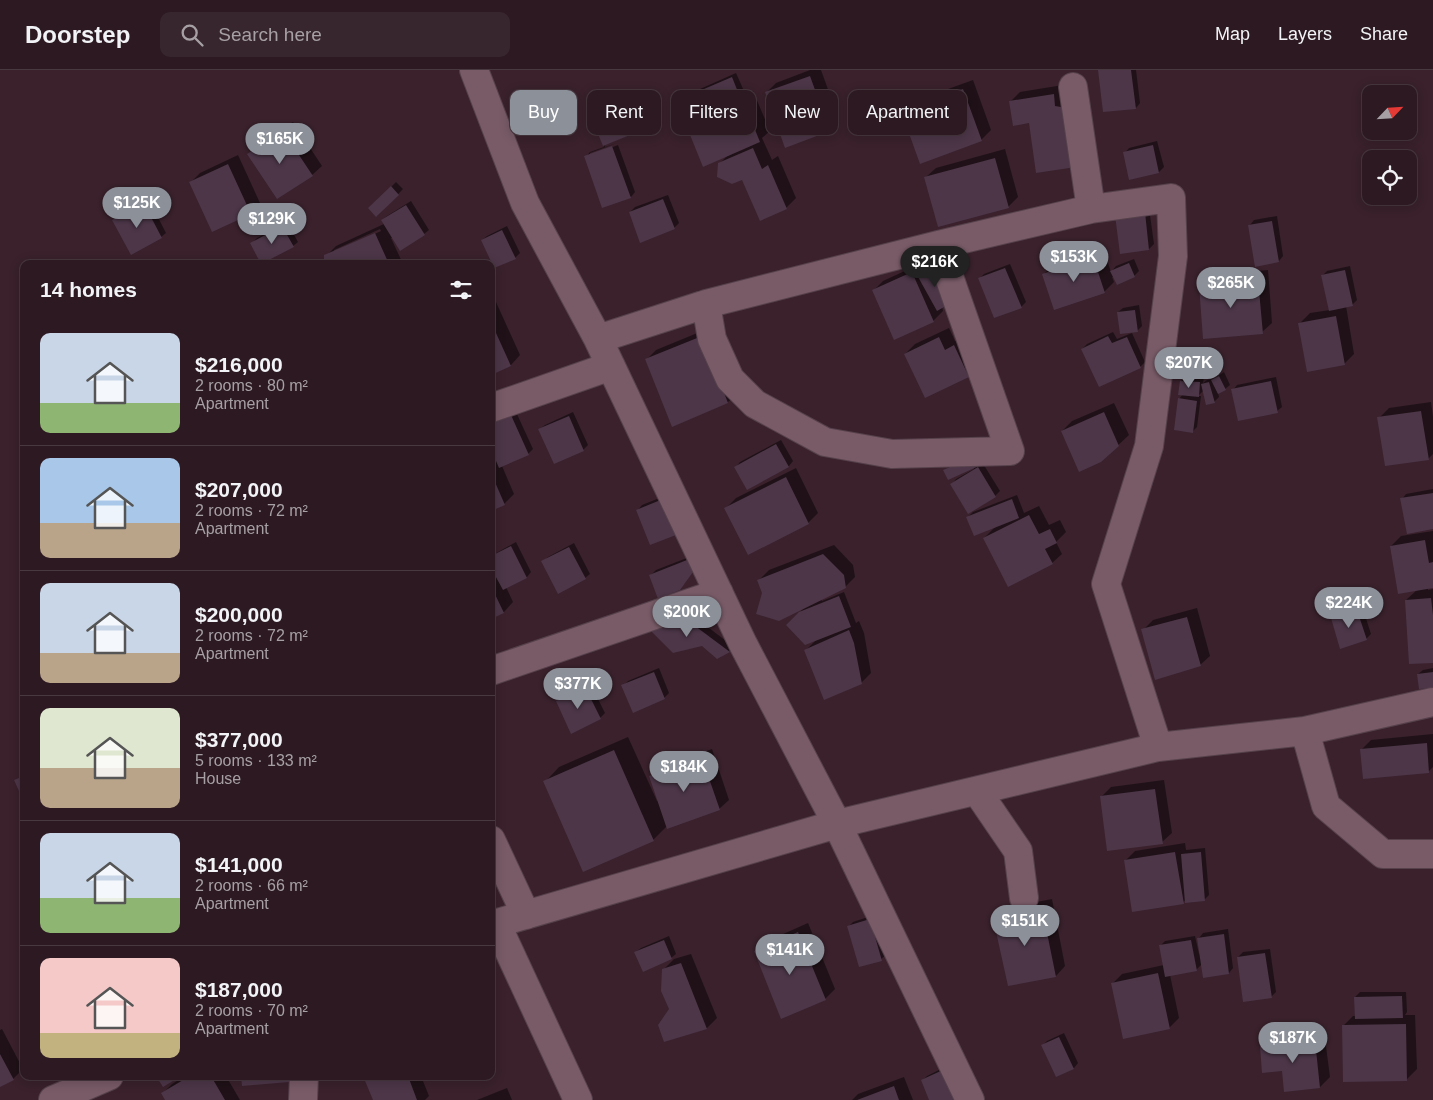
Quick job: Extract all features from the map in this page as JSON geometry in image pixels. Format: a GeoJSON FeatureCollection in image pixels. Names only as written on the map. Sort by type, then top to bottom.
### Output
{"type":"FeatureCollection","features":[{"type":"Feature","properties":{"kind":"street"},"geometry":{"type":"LineString","coordinates":[[474,70],[525,203],[598,339],[719,594],[837,824],[970,1100]]}},
{"type":"Feature","properties":{"kind":"street"},"geometry":{"type":"LineString","coordinates":[[1073,87],[1091,209]]}},
{"type":"Feature","properties":{"kind":"street"},"geometry":{"type":"LineString","coordinates":[[598,339],[706,304],[938,245],[1091,209],[1171,198],[1173,256],[1149,446],[1106,584],[1158,747]]}},
{"type":"Feature","properties":{"kind":"street"},"geometry":{"type":"LineString","coordinates":[[706,304],[712,339],[730,379],[755,404],[825,442],[892,454],[1010,451],[938,245]]}},
{"type":"Feature","properties":{"kind":"street"},"geometry":{"type":"LineString","coordinates":[[495,407],[611,366]]}},
{"type":"Feature","properties":{"kind":"street"},"geometry":{"type":"LineString","coordinates":[[495,671],[719,594]]}},
{"type":"Feature","properties":{"kind":"street"},"geometry":{"type":"LineString","coordinates":[[495,924],[837,824],[1158,747],[1306,731],[1433,702]]}},
{"type":"Feature","properties":{"kind":"street"},"geometry":{"type":"LineString","coordinates":[[1306,731],[1326,806],[1383,854],[1433,854]]}},
{"type":"Feature","properties":{"kind":"street"},"geometry":{"type":"LineString","coordinates":[[977,791],[1018,851],[1024,898]]}},
{"type":"Feature","properties":{"kind":"street"},"geometry":{"type":"LineString","coordinates":[[495,849],[526,915]]}},
{"type":"Feature","properties":{"kind":"street"},"geometry":{"type":"LineString","coordinates":[[495,926],[578,1100]]}},
{"type":"Feature","properties":{"kind":"street"},"geometry":{"type":"LineString","coordinates":[[53,1100],[100,1080]]}},
{"type":"Feature","properties":{"kind":"street"},"geometry":{"type":"LineString","coordinates":[[303,1100],[304,1080]]}},
{"type":"Feature","properties":{"kind":"building"},"geometry":{"type":"Polygon","coordinates":[[[1098,70],[1131,70],[1136,109],[1103,112],[1098,70]]]}},
{"type":"Feature","properties":{"kind":"building"},"geometry":{"type":"Polygon","coordinates":[[[810,76],[815,90],[771,90],[810,76]]]}},
{"type":"Feature","properties":{"kind":"building"},"geometry":{"type":"Polygon","coordinates":[[[732,77],[737,90],[702,90],[732,77]]]}},
{"type":"Feature","properties":{"kind":"building"},"geometry":{"type":"Polygon","coordinates":[[[1054,94],[1055,106],[1067,108],[1076,167],[1036,173],[1029,123],[1013,126],[1009,101],[1054,94]]]}},
{"type":"Feature","properties":{"kind":"building"},"geometry":{"type":"Polygon","coordinates":[[[967,100],[982,141],[920,164],[910,135],[967,135],[967,100]]]}},
{"type":"Feature","properties":{"kind":"building"},"geometry":{"type":"Polygon","coordinates":[[[283,131],[313,176],[277,199],[247,154],[283,131]]]}},
{"type":"Feature","properties":{"kind":"building"},"geometry":{"type":"Polygon","coordinates":[[[756,132],[760,142],[703,167],[690,135],[756,135],[756,132]]]}},
{"type":"Feature","properties":{"kind":"building"},"geometry":{"type":"Polygon","coordinates":[[[599,135],[630,135],[603,146],[599,135]]]}},
{"type":"Feature","properties":{"kind":"building"},"geometry":{"type":"Polygon","coordinates":[[[780,135],[819,135],[785,148],[780,135]]]}},
{"type":"Feature","properties":{"kind":"building"},"geometry":{"type":"Polygon","coordinates":[[[1153,145],[1159,173],[1129,180],[1123,152],[1153,145]]]}},
{"type":"Feature","properties":{"kind":"building"},"geometry":{"type":"Polygon","coordinates":[[[612,146],[631,198],[602,208],[584,156],[612,146]]]}},
{"type":"Feature","properties":{"kind":"building"},"geometry":{"type":"Polygon","coordinates":[[[753,148],[762,169],[768,165],[787,209],[760,221],[742,180],[732,184],[717,177],[718,163],[753,148]]]}},
{"type":"Feature","properties":{"kind":"building"},"geometry":{"type":"Polygon","coordinates":[[[995,158],[1009,208],[938,227],[924,177],[995,158]]]}},
{"type":"Feature","properties":{"kind":"building"},"geometry":{"type":"Polygon","coordinates":[[[228,164],[251,214],[212,232],[189,182],[228,164]]]}},
{"type":"Feature","properties":{"kind":"building"},"geometry":{"type":"Polygon","coordinates":[[[391,186],[399,195],[376,217],[368,208],[391,186]]]}},
{"type":"Feature","properties":{"kind":"building"},"geometry":{"type":"Polygon","coordinates":[[[663,199],[675,229],[640,243],[629,212],[663,199]]]}},
{"type":"Feature","properties":{"kind":"building"},"geometry":{"type":"Polygon","coordinates":[[[143,202],[162,238],[131,255],[112,220],[143,202]]]}},
{"type":"Feature","properties":{"kind":"building"},"geometry":{"type":"Polygon","coordinates":[[[406,205],[425,235],[400,251],[381,220],[406,205]]]}},
{"type":"Feature","properties":{"kind":"building"},"geometry":{"type":"Polygon","coordinates":[[[1145,212],[1149,250],[1120,254],[1115,215],[1145,212]]]}},
{"type":"Feature","properties":{"kind":"building"},"geometry":{"type":"Polygon","coordinates":[[[1272,221],[1279,262],[1255,267],[1248,225],[1272,221]]]}},
{"type":"Feature","properties":{"kind":"building"},"geometry":{"type":"Polygon","coordinates":[[[282,226],[294,247],[269,260],[259,260],[250,243],[282,226]]]}},
{"type":"Feature","properties":{"kind":"building"},"geometry":{"type":"Polygon","coordinates":[[[502,230],[516,259],[495,268],[495,260],[490,260],[481,240],[502,230]]]}},
{"type":"Feature","properties":{"kind":"building"},"geometry":{"type":"Polygon","coordinates":[[[375,233],[387,260],[324,260],[324,255],[375,233]]]}},
{"type":"Feature","properties":{"kind":"building"},"geometry":{"type":"Polygon","coordinates":[[[1093,257],[1105,293],[1054,310],[1042,274],[1093,257]]]}},
{"type":"Feature","properties":{"kind":"building"},"geometry":{"type":"Polygon","coordinates":[[[1129,263],[1135,277],[1117,285],[1110,271],[1129,263]]]}},
{"type":"Feature","properties":{"kind":"building"},"geometry":{"type":"Polygon","coordinates":[[[933,266],[953,302],[937,311],[917,275],[933,266]]]}},
{"type":"Feature","properties":{"kind":"building"},"geometry":{"type":"Polygon","coordinates":[[[1005,268],[1022,308],[994,318],[978,278],[1005,268]]]}},
{"type":"Feature","properties":{"kind":"building"},"geometry":{"type":"Polygon","coordinates":[[[1345,270],[1353,306],[1329,311],[1321,275],[1345,270]]]}},
{"type":"Feature","properties":{"kind":"building"},"geometry":{"type":"Polygon","coordinates":[[[912,272],[934,322],[894,340],[872,290],[912,272]]]}},
{"type":"Feature","properties":{"kind":"building"},"geometry":{"type":"Polygon","coordinates":[[[1258,279],[1263,334],[1203,339],[1199,285],[1258,279]]]}},
{"type":"Feature","properties":{"kind":"building"},"geometry":{"type":"Polygon","coordinates":[[[1135,310],[1138,332],[1120,334],[1117,312],[1135,310]]]}},
{"type":"Feature","properties":{"kind":"building"},"geometry":{"type":"Polygon","coordinates":[[[1336,316],[1345,365],[1307,372],[1298,323],[1336,316]]]}},
{"type":"Feature","properties":{"kind":"building"},"geometry":{"type":"Polygon","coordinates":[[[495,331],[511,366],[495,373],[495,331]]]}},
{"type":"Feature","properties":{"kind":"building"},"geometry":{"type":"Polygon","coordinates":[[[702,336],[728,403],[672,427],[645,359],[702,336]]]}},
{"type":"Feature","properties":{"kind":"building"},"geometry":{"type":"Polygon","coordinates":[[[1108,336],[1112,343],[1127,337],[1141,368],[1099,387],[1081,349],[1108,336]]]}},
{"type":"Feature","properties":{"kind":"building"},"geometry":{"type":"Polygon","coordinates":[[[939,337],[945,350],[954,345],[969,377],[925,398],[904,354],[939,337]]]}},
{"type":"Feature","properties":{"kind":"building"},"geometry":{"type":"Polygon","coordinates":[[[1219,376],[1226,390],[1218,394],[1211,380],[1219,376]]]}},
{"type":"Feature","properties":{"kind":"building"},"geometry":{"type":"Polygon","coordinates":[[[1180,381],[1200,382],[1199,397],[1178,395],[1180,381]]]}},
{"type":"Feature","properties":{"kind":"building"},"geometry":{"type":"Polygon","coordinates":[[[1271,381],[1278,413],[1238,421],[1231,389],[1271,381]]]}},
{"type":"Feature","properties":{"kind":"building"},"geometry":{"type":"Polygon","coordinates":[[[1209,382],[1215,403],[1206,405],[1201,384],[1209,382]]]}},
{"type":"Feature","properties":{"kind":"building"},"geometry":{"type":"Polygon","coordinates":[[[1178,398],[1197,401],[1193,433],[1174,430],[1178,398]]]}},
{"type":"Feature","properties":{"kind":"building"},"geometry":{"type":"Polygon","coordinates":[[[1421,411],[1429,460],[1385,466],[1377,417],[1421,411]]]}},
{"type":"Feature","properties":{"kind":"building"},"geometry":{"type":"Polygon","coordinates":[[[1104,412],[1119,446],[1101,462],[1079,472],[1061,431],[1104,412]]]}},
{"type":"Feature","properties":{"kind":"building"},"geometry":{"type":"Polygon","coordinates":[[[511,415],[529,455],[499,468],[495,458],[495,422],[511,415]]]}},
{"type":"Feature","properties":{"kind":"building"},"geometry":{"type":"Polygon","coordinates":[[[569,416],[584,451],[554,464],[538,429],[569,416]]]}},
{"type":"Feature","properties":{"kind":"building"},"geometry":{"type":"Polygon","coordinates":[[[776,444],[789,467],[747,490],[734,467],[776,444]]]}},
{"type":"Feature","properties":{"kind":"building"},"geometry":{"type":"Polygon","coordinates":[[[978,455],[981,465],[948,480],[943,470],[978,455]]]}},
{"type":"Feature","properties":{"kind":"building"},"geometry":{"type":"Polygon","coordinates":[[[978,467],[996,497],[968,514],[950,484],[978,467]]]}},
{"type":"Feature","properties":{"kind":"building"},"geometry":{"type":"Polygon","coordinates":[[[786,477],[809,524],[748,555],[724,508],[786,477]]]}},
{"type":"Feature","properties":{"kind":"building"},"geometry":{"type":"Polygon","coordinates":[[[495,482],[505,505],[495,509],[495,482]]]}},
{"type":"Feature","properties":{"kind":"building"},"geometry":{"type":"Polygon","coordinates":[[[1433,493],[1433,529],[1407,534],[1400,498],[1433,493]]]}},
{"type":"Feature","properties":{"kind":"building"},"geometry":{"type":"Polygon","coordinates":[[[663,499],[676,535],[650,545],[636,510],[663,499]]]}},
{"type":"Feature","properties":{"kind":"building"},"geometry":{"type":"Polygon","coordinates":[[[1012,499],[1019,518],[974,536],[966,517],[1012,499]]]}},
{"type":"Feature","properties":{"kind":"building"},"geometry":{"type":"Polygon","coordinates":[[[1029,515],[1039,534],[1050,529],[1057,543],[1045,549],[1053,564],[1008,587],[983,538],[1029,515]]]}},
{"type":"Feature","properties":{"kind":"building"},"geometry":{"type":"Polygon","coordinates":[[[1425,540],[1429,563],[1433,562],[1433,588],[1398,594],[1390,546],[1425,540]]]}},
{"type":"Feature","properties":{"kind":"building"},"geometry":{"type":"Polygon","coordinates":[[[511,546],[527,578],[503,590],[495,575],[495,554],[511,546]]]}},
{"type":"Feature","properties":{"kind":"building"},"geometry":{"type":"Polygon","coordinates":[[[569,547],[586,579],[558,594],[541,561],[569,547]]]}},
{"type":"Feature","properties":{"kind":"building"},"geometry":{"type":"Polygon","coordinates":[[[823,554],[844,575],[846,588],[779,621],[756,614],[762,593],[757,580],[823,554]]]}},
{"type":"Feature","properties":{"kind":"building"},"geometry":{"type":"Polygon","coordinates":[[[692,558],[696,568],[680,590],[658,599],[649,575],[692,558]]]}},
{"type":"Feature","properties":{"kind":"building"},"geometry":{"type":"Polygon","coordinates":[[[495,594],[504,613],[495,617],[495,594]]]}},
{"type":"Feature","properties":{"kind":"building"},"geometry":{"type":"Polygon","coordinates":[[[839,596],[851,627],[805,645],[786,625],[799,612],[839,596]]]}},
{"type":"Feature","properties":{"kind":"building"},"geometry":{"type":"Polygon","coordinates":[[[1431,598],[1433,663],[1409,664],[1405,600],[1431,598]]]}},
{"type":"Feature","properties":{"kind":"building"},"geometry":{"type":"Polygon","coordinates":[[[1357,610],[1367,640],[1340,649],[1331,618],[1357,610]]]}},
{"type":"Feature","properties":{"kind":"building"},"geometry":{"type":"Polygon","coordinates":[[[683,617],[730,652],[717,659],[702,646],[673,653],[650,630],[683,617]]]}},
{"type":"Feature","properties":{"kind":"building"},"geometry":{"type":"Polygon","coordinates":[[[1187,617],[1201,666],[1155,680],[1141,629],[1187,617]]]}},
{"type":"Feature","properties":{"kind":"building"},"geometry":{"type":"Polygon","coordinates":[[[849,630],[854,643],[862,684],[824,700],[804,650],[849,630]]]}},
{"type":"Feature","properties":{"kind":"building"},"geometry":{"type":"Polygon","coordinates":[[[654,672],[665,699],[633,713],[621,685],[654,672]]]}},
{"type":"Feature","properties":{"kind":"building"},"geometry":{"type":"Polygon","coordinates":[[[1433,672],[1433,688],[1419,689],[1417,674],[1433,672]]]}},
{"type":"Feature","properties":{"kind":"building"},"geometry":{"type":"Polygon","coordinates":[[[585,687],[601,719],[571,734],[556,701],[585,687]]]}},
{"type":"Feature","properties":{"kind":"building"},"geometry":{"type":"Polygon","coordinates":[[[1427,743],[1429,773],[1363,779],[1360,749],[1427,743]]]}},
{"type":"Feature","properties":{"kind":"building"},"geometry":{"type":"Polygon","coordinates":[[[614,750],[654,841],[583,872],[543,781],[614,750]]]}},
{"type":"Feature","properties":{"kind":"building"},"geometry":{"type":"Polygon","coordinates":[[[702,758],[720,810],[667,829],[649,776],[702,758]]]}},
{"type":"Feature","properties":{"kind":"building"},"geometry":{"type":"Polygon","coordinates":[[[20,778],[20,793],[14,780],[20,778]]]}},
{"type":"Feature","properties":{"kind":"building"},"geometry":{"type":"Polygon","coordinates":[[[1155,789],[1163,844],[1107,851],[1100,796],[1155,789]]]}},
{"type":"Feature","properties":{"kind":"building"},"geometry":{"type":"Polygon","coordinates":[[[1175,852],[1184,904],[1132,912],[1124,860],[1175,852]]]}},
{"type":"Feature","properties":{"kind":"building"},"geometry":{"type":"Polygon","coordinates":[[[1201,852],[1205,901],[1185,903],[1181,854],[1201,852]]]}},
{"type":"Feature","properties":{"kind":"building"},"geometry":{"type":"Polygon","coordinates":[[[1042,908],[1056,977],[1008,986],[993,918],[1042,908]]]}},
{"type":"Feature","properties":{"kind":"building"},"geometry":{"type":"Polygon","coordinates":[[[870,919],[882,961],[859,967],[847,926],[870,919]]]}},
{"type":"Feature","properties":{"kind":"building"},"geometry":{"type":"Polygon","coordinates":[[[798,932],[826,1000],[781,1019],[754,951],[798,932]]]}},
{"type":"Feature","properties":{"kind":"building"},"geometry":{"type":"Polygon","coordinates":[[[1224,934],[1229,974],[1203,978],[1197,938],[1224,934]]]}},
{"type":"Feature","properties":{"kind":"building"},"geometry":{"type":"Polygon","coordinates":[[[664,940],[672,959],[643,972],[634,952],[664,940]]]}},
{"type":"Feature","properties":{"kind":"building"},"geometry":{"type":"Polygon","coordinates":[[[1191,940],[1197,971],[1165,977],[1159,945],[1191,940]]]}},
{"type":"Feature","properties":{"kind":"building"},"geometry":{"type":"Polygon","coordinates":[[[1265,953],[1272,998],[1243,1002],[1237,957],[1265,953]]]}},
{"type":"Feature","properties":{"kind":"building"},"geometry":{"type":"Polygon","coordinates":[[[681,963],[707,1029],[664,1042],[658,1025],[669,1009],[661,991],[662,969],[681,963]]]}},
{"type":"Feature","properties":{"kind":"building"},"geometry":{"type":"Polygon","coordinates":[[[1158,973],[1170,1029],[1123,1039],[1111,983],[1158,973]]]}},
{"type":"Feature","properties":{"kind":"building"},"geometry":{"type":"Polygon","coordinates":[[[1402,996],[1403,1018],[1355,1019],[1354,997],[1402,996]]]}},
{"type":"Feature","properties":{"kind":"building"},"geometry":{"type":"Polygon","coordinates":[[[1406,1024],[1407,1081],[1343,1082],[1342,1025],[1406,1024]]]}},
{"type":"Feature","properties":{"kind":"building"},"geometry":{"type":"Polygon","coordinates":[[[1059,1037],[1074,1069],[1056,1077],[1041,1045],[1059,1037]]]}},
{"type":"Feature","properties":{"kind":"building"},"geometry":{"type":"Polygon","coordinates":[[[1315,1040],[1320,1088],[1284,1092],[1282,1071],[1262,1073],[1260,1046],[1315,1040]]]}},
{"type":"Feature","properties":{"kind":"building"},"geometry":{"type":"Polygon","coordinates":[[[0,1054],[14,1080],[0,1087],[0,1054]]]}},
{"type":"Feature","properties":{"kind":"building"},"geometry":{"type":"Polygon","coordinates":[[[945,1069],[958,1100],[929,1100],[921,1080],[945,1069]]]}},
{"type":"Feature","properties":{"kind":"building"},"geometry":{"type":"Polygon","coordinates":[[[159,1080],[174,1080],[163,1087],[159,1080]]]}},
{"type":"Feature","properties":{"kind":"building"},"geometry":{"type":"Polygon","coordinates":[[[183,1080],[213,1080],[225,1100],[165,1100],[161,1093],[183,1080]]]}},
{"type":"Feature","properties":{"kind":"building"},"geometry":{"type":"Polygon","coordinates":[[[241,1080],[301,1081],[242,1086],[241,1080]]]}},
{"type":"Feature","properties":{"kind":"building"},"geometry":{"type":"Polygon","coordinates":[[[365,1080],[410,1080],[417,1100],[373,1100],[365,1080]]]}},
{"type":"Feature","properties":{"kind":"building"},"geometry":{"type":"Polygon","coordinates":[[[894,1086],[899,1100],[857,1100],[894,1086]]]}}]}
